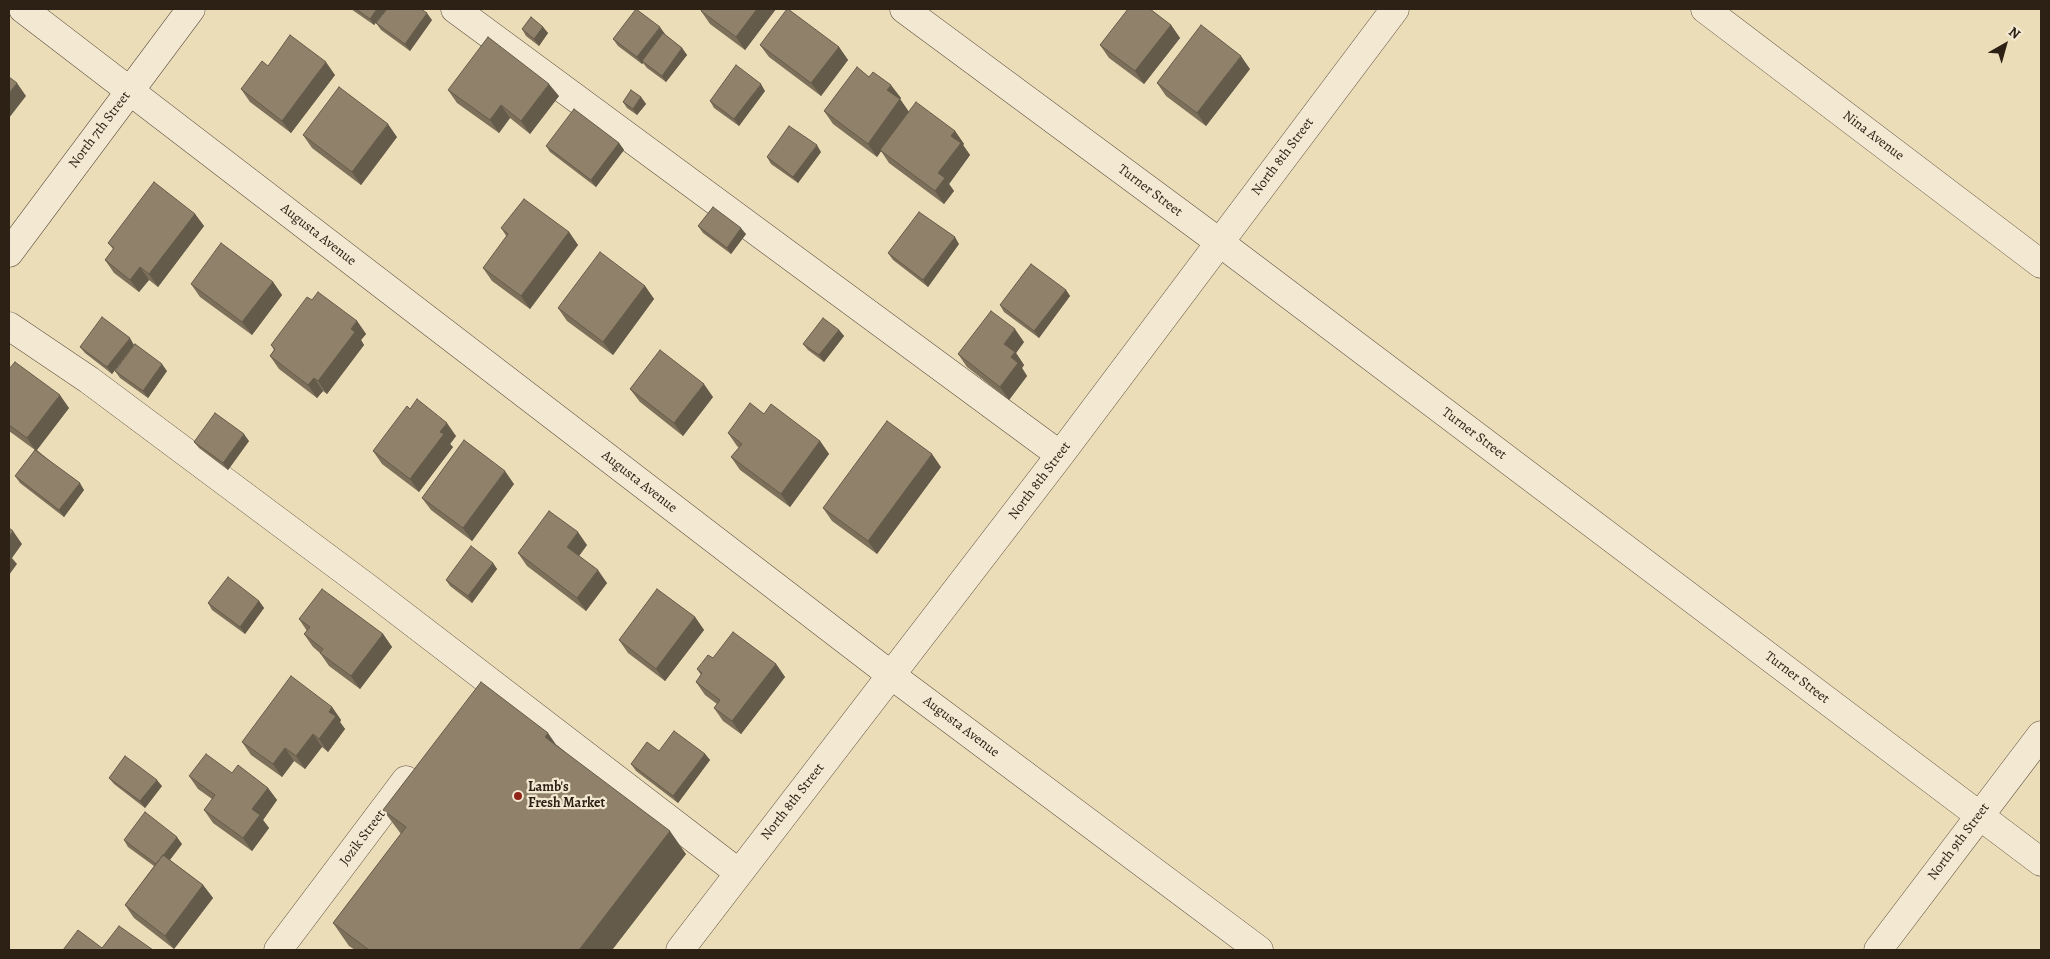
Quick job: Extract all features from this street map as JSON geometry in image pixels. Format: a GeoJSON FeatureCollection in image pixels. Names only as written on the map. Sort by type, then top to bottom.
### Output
{"type":"FeatureCollection","features":[{"type":"Feature","properties":{"kind":"street","name":"Augusta Avenue"},"geometry":{"type":"LineString","coordinates":[[23,9],[891,675],[1259,950]]}},
{"type":"Feature","properties":{"kind":"street","name":"North 7th Street"},"geometry":{"type":"LineString","coordinates":[[9,253],[191,9]]}},
{"type":"Feature","properties":{"kind":"street"},"geometry":{"type":"LineString","coordinates":[[455,9],[1060,455]]}},
{"type":"Feature","properties":{"kind":"street","name":"Turner Street"},"geometry":{"type":"LineString","coordinates":[[904,9],[1219,242],[2041,862]]}},
{"type":"Feature","properties":{"kind":"street","name":"North 8th Street"},"geometry":{"type":"LineString","coordinates":[[680,950],[1060,455],[1395,9]]}},
{"type":"Feature","properties":{"kind":"street","name":"Nina Avenue"},"geometry":{"type":"LineString","coordinates":[[1705,9],[2041,264]]}},
{"type":"Feature","properties":{"kind":"street"},"geometry":{"type":"LineString","coordinates":[[9,326],[96,386],[369,589],[478,686],[739,873]]}},
{"type":"Feature","properties":{"kind":"street","name":"North 9th Street"},"geometry":{"type":"LineString","coordinates":[[1878,950],[2041,735]]}},
{"type":"Feature","properties":{"kind":"street","name":"Jozik Street"},"geometry":{"type":"LineString","coordinates":[[278,950],[419,764]]}},
{"type":"Feature","properties":{"kind":"building"},"geometry":{"type":"Polygon","coordinates":[[[356,9],[377,9],[370,19],[356,9]]]}},
{"type":"Feature","properties":{"kind":"building"},"geometry":{"type":"Polygon","coordinates":[[[387,9],[421,9],[427,13],[405,44],[376,23],[387,9]]]}},
{"type":"Feature","properties":{"kind":"building"},"geometry":{"type":"Polygon","coordinates":[[[636,9],[660,27],[637,57],[613,39],[636,9]]]}},
{"type":"Feature","properties":{"kind":"building"},"geometry":{"type":"Polygon","coordinates":[[[702,9],[757,9],[736,37],[701,11],[702,9]]]}},
{"type":"Feature","properties":{"kind":"building"},"geometry":{"type":"Polygon","coordinates":[[[787,9],[839,47],[811,83],[760,45],[787,9]]]}},
{"type":"Feature","properties":{"kind":"building"},"geometry":{"type":"Polygon","coordinates":[[[1128,9],[1150,9],[1171,25],[1135,71],[1100,45],[1128,9]]]}},
{"type":"Feature","properties":{"kind":"building"},"geometry":{"type":"Polygon","coordinates":[[[531,17],[543,27],[534,39],[522,29],[531,17]]]}},
{"type":"Feature","properties":{"kind":"building"},"geometry":{"type":"Polygon","coordinates":[[[1201,25],[1241,56],[1197,113],[1157,83],[1201,25]]]}},
{"type":"Feature","properties":{"kind":"building"},"geometry":{"type":"Polygon","coordinates":[[[663,33],[682,48],[662,76],[642,61],[663,33]]]}},
{"type":"Feature","properties":{"kind":"building"},"geometry":{"type":"Polygon","coordinates":[[[290,35],[326,62],[282,121],[241,89],[262,61],[268,66],[290,35]]]}},
{"type":"Feature","properties":{"kind":"building"},"geometry":{"type":"Polygon","coordinates":[[[488,37],[549,84],[521,121],[501,105],[490,120],[448,90],[488,37]]]}},
{"type":"Feature","properties":{"kind":"building"},"geometry":{"type":"Polygon","coordinates":[[[736,65],[761,84],[734,119],[710,101],[736,65]]]}},
{"type":"Feature","properties":{"kind":"building"},"geometry":{"type":"Polygon","coordinates":[[[857,67],[869,77],[873,72],[891,85],[887,90],[900,99],[868,144],[824,111],[857,67]]]}},
{"type":"Feature","properties":{"kind":"building"},"geometry":{"type":"Polygon","coordinates":[[[9,77],[17,83],[9,93],[9,77]]]}},
{"type":"Feature","properties":{"kind":"building"},"geometry":{"type":"Polygon","coordinates":[[[339,87],[388,124],[352,172],[303,135],[339,87]]]}},
{"type":"Feature","properties":{"kind":"building"},"geometry":{"type":"Polygon","coordinates":[[[631,90],[641,97],[633,109],[623,102],[631,90]]]}},
{"type":"Feature","properties":{"kind":"building"},"geometry":{"type":"Polygon","coordinates":[[[916,102],[955,131],[951,136],[961,143],[938,173],[945,178],[935,191],[880,150],[916,102]]]}},
{"type":"Feature","properties":{"kind":"building"},"geometry":{"type":"Polygon","coordinates":[[[574,109],[619,143],[591,180],[546,146],[574,109]]]}},
{"type":"Feature","properties":{"kind":"building"},"geometry":{"type":"Polygon","coordinates":[[[789,126],[817,145],[793,177],[767,157],[789,126]]]}},
{"type":"Feature","properties":{"kind":"building"},"geometry":{"type":"Polygon","coordinates":[[[154,182],[195,214],[149,274],[140,267],[130,280],[105,260],[114,248],[108,243],[154,182]]]}},
{"type":"Feature","properties":{"kind":"building"},"geometry":{"type":"Polygon","coordinates":[[[524,199],[569,232],[521,296],[483,268],[508,234],[501,228],[524,199]]]}},
{"type":"Feature","properties":{"kind":"building"},"geometry":{"type":"Polygon","coordinates":[[[713,207],[741,228],[727,248],[698,226],[713,207]]]}},
{"type":"Feature","properties":{"kind":"building"},"geometry":{"type":"Polygon","coordinates":[[[919,212],[955,237],[923,280],[888,253],[919,212]]]}},
{"type":"Feature","properties":{"kind":"building"},"geometry":{"type":"Polygon","coordinates":[[[221,243],[273,282],[242,322],[191,284],[221,243]]]}},
{"type":"Feature","properties":{"kind":"building"},"geometry":{"type":"Polygon","coordinates":[[[600,252],[645,286],[603,342],[558,308],[600,252]]]}},
{"type":"Feature","properties":{"kind":"building"},"geometry":{"type":"Polygon","coordinates":[[[1031,264],[1066,290],[1034,331],[1000,305],[1031,264]]]}},
{"type":"Feature","properties":{"kind":"building"},"geometry":{"type":"Polygon","coordinates":[[[318,292],[357,321],[351,329],[355,332],[318,381],[314,378],[308,385],[270,356],[275,349],[271,345],[307,297],[312,300],[318,292]]]}},
{"type":"Feature","properties":{"kind":"building"},"geometry":{"type":"Polygon","coordinates":[[[991,311],[1015,329],[1004,344],[1015,352],[1011,357],[1018,363],[1000,387],[958,354],[991,311]]]}},
{"type":"Feature","properties":{"kind":"building"},"geometry":{"type":"Polygon","coordinates":[[[102,317],[130,338],[107,367],[80,347],[102,317]]]}},
{"type":"Feature","properties":{"kind":"building"},"geometry":{"type":"Polygon","coordinates":[[[823,318],[839,330],[819,355],[803,344],[823,318]]]}},
{"type":"Feature","properties":{"kind":"building"},"geometry":{"type":"Polygon","coordinates":[[[135,344],[162,364],[143,391],[115,371],[135,344]]]}},
{"type":"Feature","properties":{"kind":"building"},"geometry":{"type":"Polygon","coordinates":[[[660,350],[704,384],[674,423],[630,389],[660,350]]]}},
{"type":"Feature","properties":{"kind":"building"},"geometry":{"type":"Polygon","coordinates":[[[15,362],[60,395],[27,438],[9,425],[9,369],[15,362]]]}},
{"type":"Feature","properties":{"kind":"building"},"geometry":{"type":"Polygon","coordinates":[[[417,399],[447,423],[440,432],[444,434],[410,479],[373,451],[407,406],[410,409],[417,399]]]}},
{"type":"Feature","properties":{"kind":"building"},"geometry":{"type":"Polygon","coordinates":[[[750,403],[764,414],[771,404],[820,441],[781,494],[731,457],[742,444],[728,433],[750,403]]]}},
{"type":"Feature","properties":{"kind":"building"},"geometry":{"type":"Polygon","coordinates":[[[215,413],[244,434],[223,463],[194,442],[215,413]]]}},
{"type":"Feature","properties":{"kind":"building"},"geometry":{"type":"Polygon","coordinates":[[[887,421],[932,454],[868,541],[823,508],[887,421]]]}},
{"type":"Feature","properties":{"kind":"building"},"geometry":{"type":"Polygon","coordinates":[[[464,440],[505,471],[463,528],[422,498],[464,440]]]}},
{"type":"Feature","properties":{"kind":"building"},"geometry":{"type":"Polygon","coordinates":[[[35,450],[80,483],[59,510],[15,476],[35,450]]]}},
{"type":"Feature","properties":{"kind":"building"},"geometry":{"type":"Polygon","coordinates":[[[549,511],[578,532],[567,547],[598,570],[577,598],[518,553],[549,511]]]}},
{"type":"Feature","properties":{"kind":"building"},"geometry":{"type":"Polygon","coordinates":[[[9,528],[13,531],[9,537],[9,528]]]}},
{"type":"Feature","properties":{"kind":"building"},"geometry":{"type":"Polygon","coordinates":[[[471,546],[493,563],[468,596],[446,580],[471,546]]]}},
{"type":"Feature","properties":{"kind":"building"},"geometry":{"type":"Polygon","coordinates":[[[228,577],[259,601],[240,627],[208,603],[228,577]]]}},
{"type":"Feature","properties":{"kind":"building"},"geometry":{"type":"Polygon","coordinates":[[[322,589],[383,634],[351,676],[320,653],[323,649],[304,634],[310,627],[299,619],[322,589]]]}},
{"type":"Feature","properties":{"kind":"building"},"geometry":{"type":"Polygon","coordinates":[[[657,589],[695,617],[656,669],[619,640],[657,589]]]}},
{"type":"Feature","properties":{"kind":"building"},"geometry":{"type":"Polygon","coordinates":[[[733,632],[776,664],[732,721],[714,708],[720,700],[696,682],[702,673],[697,669],[708,655],[713,658],[733,632]]]}},
{"type":"Feature","properties":{"kind":"building"},"geometry":{"type":"Polygon","coordinates":[[[291,676],[332,707],[329,712],[336,716],[319,739],[313,734],[296,756],[285,748],[273,764],[242,742],[291,676]]]}},
{"type":"Feature","properties":{"kind":"building","name":"Lamb's Fresh Market"},"geometry":{"type":"Polygon","coordinates":[[[481,682],[548,733],[545,737],[670,831],[579,950],[369,950],[333,923],[406,827],[383,810],[481,682]]]}},
{"type":"Feature","properties":{"kind":"building"},"geometry":{"type":"Polygon","coordinates":[[[674,731],[705,754],[673,796],[631,764],[647,742],[659,751],[674,731]]]}},
{"type":"Feature","properties":{"kind":"building"},"geometry":{"type":"Polygon","coordinates":[[[206,754],[232,773],[238,765],[268,788],[252,809],[260,815],[243,838],[204,810],[215,795],[189,776],[206,754]]]}},
{"type":"Feature","properties":{"kind":"building"},"geometry":{"type":"Polygon","coordinates":[[[125,756],[157,780],[140,801],[109,778],[125,756]]]}},
{"type":"Feature","properties":{"kind":"building"},"geometry":{"type":"Polygon","coordinates":[[[145,812],[177,837],[156,864],[124,840],[145,812]]]}},
{"type":"Feature","properties":{"kind":"building"},"geometry":{"type":"Polygon","coordinates":[[[163,855],[203,885],[165,936],[125,905],[163,855]]]}},
{"type":"Feature","properties":{"kind":"building"},"geometry":{"type":"Polygon","coordinates":[[[119,926],[153,950],[63,950],[78,930],[102,948],[119,926]]]}},
{"type":"Feature","properties":{"kind":"place","name":"Lamb's Fresh Market"},"geometry":{"type":"Point","coordinates":[518,796]}}]}
